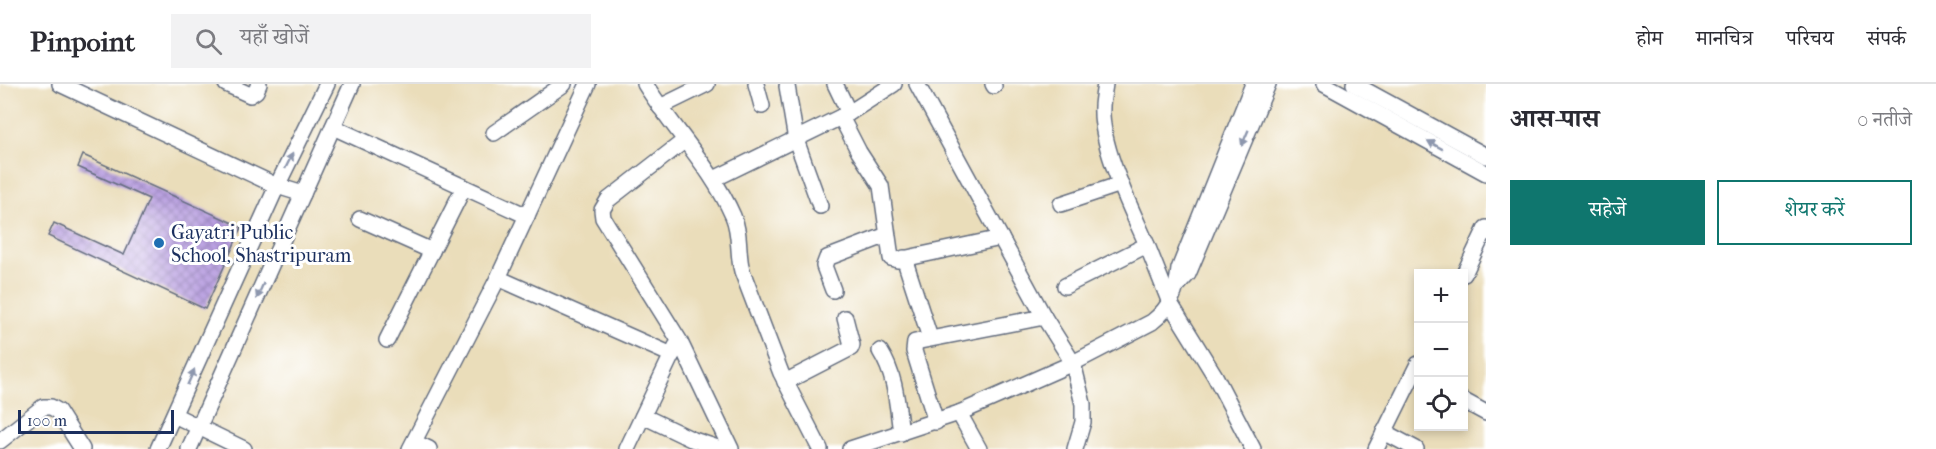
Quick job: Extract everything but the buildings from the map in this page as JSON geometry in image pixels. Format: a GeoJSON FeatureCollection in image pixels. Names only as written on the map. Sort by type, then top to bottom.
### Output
{"type":"FeatureCollection","features":[{"type":"Feature","properties":{"kind":"street"},"geometry":{"type":"LineString","coordinates":[[60,84],[277,186],[303,194]]}},
{"type":"Feature","properties":{"kind":"street"},"geometry":{"type":"LineString","coordinates":[[225,84],[250,94],[256,91],[259,84]]}},
{"type":"Feature","properties":{"kind":"street"},"geometry":{"type":"LineString","coordinates":[[158,449],[277,186],[327,84]]}},
{"type":"Feature","properties":{"kind":"street"},"geometry":{"type":"LineString","coordinates":[[189,449],[352,84]]}},
{"type":"Feature","properties":{"kind":"street"},"geometry":{"type":"LineString","coordinates":[[494,133],[564,84]]}},
{"type":"Feature","properties":{"kind":"street"},"geometry":{"type":"LineString","coordinates":[[429,449],[412,446],[498,278],[588,84]]}},
{"type":"Feature","properties":{"kind":"street"},"geometry":{"type":"LineString","coordinates":[[645,84],[684,141],[714,179],[734,218],[738,232],[738,259],[742,271],[785,382],[820,449]]}},
{"type":"Feature","properties":{"kind":"street"},"geometry":{"type":"LineString","coordinates":[[660,107],[707,84]]}},
{"type":"Feature","properties":{"kind":"street"},"geometry":{"type":"LineString","coordinates":[[756,84],[762,106]]}},
{"type":"Feature","properties":{"kind":"street"},"geometry":{"type":"LineString","coordinates":[[835,84],[858,152],[881,186],[891,258],[898,260],[1001,238]]}},
{"type":"Feature","properties":{"kind":"street"},"geometry":{"type":"LineString","coordinates":[[714,179],[845,115],[894,84]]}},
{"type":"Feature","properties":{"kind":"street"},"geometry":{"type":"LineString","coordinates":[[917,84],[1044,317],[1073,363],[1083,404],[1083,422],[1075,449]]}},
{"type":"Feature","properties":{"kind":"street"},"geometry":{"type":"LineString","coordinates":[[1105,84],[1101,108],[1103,126],[1121,184],[1170,303],[1215,376],[1253,449]]}},
{"type":"Feature","properties":{"kind":"street"},"geometry":{"type":"LineString","coordinates":[[1178,285],[1179,269],[1253,84]]}},
{"type":"Feature","properties":{"kind":"street"},"geometry":{"type":"LineString","coordinates":[[850,449],[959,413],[1073,363],[1152,322],[1162,314],[1178,285],[1188,274],[1268,84]]}},
{"type":"Feature","properties":{"kind":"street"},"geometry":{"type":"LineString","coordinates":[[1324,84],[1486,173]]}},
{"type":"Feature","properties":{"kind":"street"},"geometry":{"type":"LineString","coordinates":[[1354,84],[1486,156]]}},
{"type":"Feature","properties":{"kind":"street"},"geometry":{"type":"LineString","coordinates":[[787,86],[796,140],[820,206]]}},
{"type":"Feature","properties":{"kind":"street"},"geometry":{"type":"LineString","coordinates":[[333,127],[526,216]]}},
{"type":"Feature","properties":{"kind":"street"},"geometry":{"type":"LineString","coordinates":[[684,141],[608,200],[602,210],[603,218],[679,340],[730,449]]}},
{"type":"Feature","properties":{"kind":"street"},"geometry":{"type":"LineString","coordinates":[[1061,204],[1121,184]]}},
{"type":"Feature","properties":{"kind":"street"},"geometry":{"type":"LineString","coordinates":[[387,340],[464,187]]}},
{"type":"Feature","properties":{"kind":"street"},"geometry":{"type":"LineString","coordinates":[[360,219],[432,251]]}},
{"type":"Feature","properties":{"kind":"street"},"geometry":{"type":"LineString","coordinates":[[1466,269],[1486,228]]}},
{"type":"Feature","properties":{"kind":"street"},"geometry":{"type":"LineString","coordinates":[[832,290],[824,266],[827,258],[887,235]]}},
{"type":"Feature","properties":{"kind":"street"},"geometry":{"type":"LineString","coordinates":[[1065,286],[1147,245]]}},
{"type":"Feature","properties":{"kind":"street"},"geometry":{"type":"LineString","coordinates":[[904,258],[930,338]]}},
{"type":"Feature","properties":{"kind":"street"},"geometry":{"type":"LineString","coordinates":[[498,278],[672,355]]}},
{"type":"Feature","properties":{"kind":"street"},"geometry":{"type":"LineString","coordinates":[[936,422],[914,351],[915,342],[1044,317]]}},
{"type":"Feature","properties":{"kind":"street"},"geometry":{"type":"LineString","coordinates":[[785,382],[851,348],[845,318]]}},
{"type":"Feature","properties":{"kind":"street"},"geometry":{"type":"LineString","coordinates":[[627,449],[679,340]]}},
{"type":"Feature","properties":{"kind":"street"},"geometry":{"type":"LineString","coordinates":[[880,351],[890,368],[894,381],[901,433]]}},
{"type":"Feature","properties":{"kind":"street"},"geometry":{"type":"LineString","coordinates":[[1376,449],[1414,377]]}},
{"type":"Feature","properties":{"kind":"street"},"geometry":{"type":"LineString","coordinates":[[1468,403],[1486,413]]}},
{"type":"Feature","properties":{"kind":"street"},"geometry":{"type":"LineString","coordinates":[[0,441],[43,407],[51,407],[58,411],[82,449]]}},
{"type":"Feature","properties":{"kind":"street"},"geometry":{"type":"LineString","coordinates":[[959,413],[979,449]]}},
{"type":"Feature","properties":{"kind":"street"},"geometry":{"type":"LineString","coordinates":[[174,415],[244,449]]}},
{"type":"Feature","properties":{"kind":"street"},"geometry":{"type":"LineString","coordinates":[[643,416],[691,439],[721,449]]}},
{"type":"Feature","properties":{"kind":"street"},"geometry":{"type":"LineString","coordinates":[[1384,432],[1416,449]]}},
{"type":"Feature","properties":{"kind":"place","name":"Gayatri Public School, Shastripuram"},"geometry":{"type":"Point","coordinates":[159,243]}}]}
